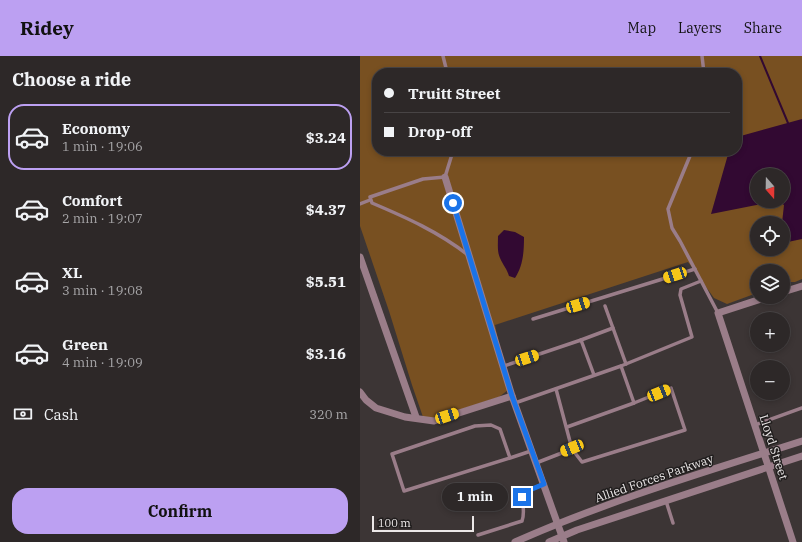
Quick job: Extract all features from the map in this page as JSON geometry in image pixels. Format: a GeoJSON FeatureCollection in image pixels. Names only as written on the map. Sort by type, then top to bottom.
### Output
{"type":"FeatureCollection","features":[{"type":"Feature","properties":{"kind":"street"},"geometry":{"type":"LineString","coordinates":[[445,177],[514,399],[563,539]]}},
{"type":"Feature","properties":{"kind":"street"},"geometry":{"type":"LineString","coordinates":[[360,257],[416,417]]}},
{"type":"Feature","properties":{"kind":"street"},"geometry":{"type":"LineString","coordinates":[[790,290],[802,286]]}},
{"type":"Feature","properties":{"kind":"street"},"geometry":{"type":"LineString","coordinates":[[718,313],[750,303]]}},
{"type":"Feature","properties":{"kind":"street","name":"Lloyd Street"},"geometry":{"type":"LineString","coordinates":[[718,313],[793,542]]}},
{"type":"Feature","properties":{"kind":"street"},"geometry":{"type":"LineString","coordinates":[[360,392],[366,400],[376,408],[405,417],[416,417],[422,420],[434,421],[514,399]]}},
{"type":"Feature","properties":{"kind":"street","name":"Allied Forces Parkway"},"geometry":{"type":"LineString","coordinates":[[515,542],[558,523],[802,441]]}},
{"type":"Feature","properties":{"kind":"street","name":"Allied Forces Parkway"},"geometry":{"type":"LineString","coordinates":[[550,542],[563,539],[666,501],[768,466],[802,456]]}},
{"type":"Feature","properties":{"kind":"lane"},"geometry":{"type":"LineString","coordinates":[[443,56],[446,68]]}},
{"type":"Feature","properties":{"kind":"lane"},"geometry":{"type":"LineString","coordinates":[[702,56],[703,68]]}},
{"type":"Feature","properties":{"kind":"lane"},"geometry":{"type":"LineString","coordinates":[[360,204],[370,200],[373,196],[423,179],[445,177],[451,156]]}},
{"type":"Feature","properties":{"kind":"lane"},"geometry":{"type":"LineString","coordinates":[[690,156],[668,208],[672,228],[718,313]]}},
{"type":"Feature","properties":{"kind":"lane"},"geometry":{"type":"LineString","coordinates":[[370,200],[372,203],[455,244],[470,256]]}},
{"type":"Feature","properties":{"kind":"lane"},"geometry":{"type":"LineString","coordinates":[[533,319],[695,269]]}},
{"type":"Feature","properties":{"kind":"lane"},"geometry":{"type":"LineString","coordinates":[[514,399],[556,388],[621,366],[692,338],[680,295],[681,289],[701,281]]}},
{"type":"Feature","properties":{"kind":"lane"},"geometry":{"type":"LineString","coordinates":[[605,306],[626,364]]}},
{"type":"Feature","properties":{"kind":"lane"},"geometry":{"type":"LineString","coordinates":[[504,366],[613,328]]}},
{"type":"Feature","properties":{"kind":"lane"},"geometry":{"type":"LineString","coordinates":[[581,340],[594,375]]}},
{"type":"Feature","properties":{"kind":"lane"},"geometry":{"type":"LineString","coordinates":[[621,366],[634,403]]}},
{"type":"Feature","properties":{"kind":"lane"},"geometry":{"type":"LineString","coordinates":[[556,388],[572,448],[582,462],[685,430],[671,388],[567,427]]}},
{"type":"Feature","properties":{"kind":"lane"},"geometry":{"type":"LineString","coordinates":[[755,425],[802,408]]}},
{"type":"Feature","properties":{"kind":"lane"},"geometry":{"type":"LineString","coordinates":[[510,458],[500,429],[491,425],[474,426],[392,454],[404,491],[510,458],[532,451]]}},
{"type":"Feature","properties":{"kind":"lane"},"geometry":{"type":"LineString","coordinates":[[536,463],[572,448]]}},
{"type":"Feature","properties":{"kind":"lane"},"geometry":{"type":"LineString","coordinates":[[478,535],[522,521],[524,517],[522,497],[525,492],[544,484]]}},
{"type":"Feature","properties":{"kind":"lane"},"geometry":{"type":"LineString","coordinates":[[666,501],[673,523]]}},
{"type":"Feature","properties":{"kind":"shaded area"},"geometry":{"type":"Polygon","coordinates":[[[360,56],[802,56],[802,279],[795,282],[790,282],[790,264],[750,264],[750,296],[727,304],[714,298],[688,262],[495,325],[508,390],[499,397],[434,418],[423,417],[360,226],[360,56]]]}},
{"type":"Feature","properties":{"kind":"shaded area"},"geometry":{"type":"Polygon","coordinates":[[[802,119],[802,239],[790,242],[790,216],[783,216],[784,208],[790,208],[790,168],[750,168],[750,206],[711,214],[728,156],[742,156],[742,136],[802,119]]]}},
{"type":"Feature","properties":{"kind":"shaded area"},"geometry":{"type":"Polygon","coordinates":[[[504,230],[515,232],[524,237],[524,248],[520,269],[515,278],[509,276],[498,253],[498,236],[504,230]]]}},
{"type":"Feature","properties":{"kind":"waterway"},"geometry":{"type":"LineString","coordinates":[[760,56],[788,123]]}},
{"type":"Feature","properties":{"kind":"route"},"geometry":{"type":"LineString","coordinates":[[453,203],[512,396],[544,484],[525,492],[522,497]]}}]}
